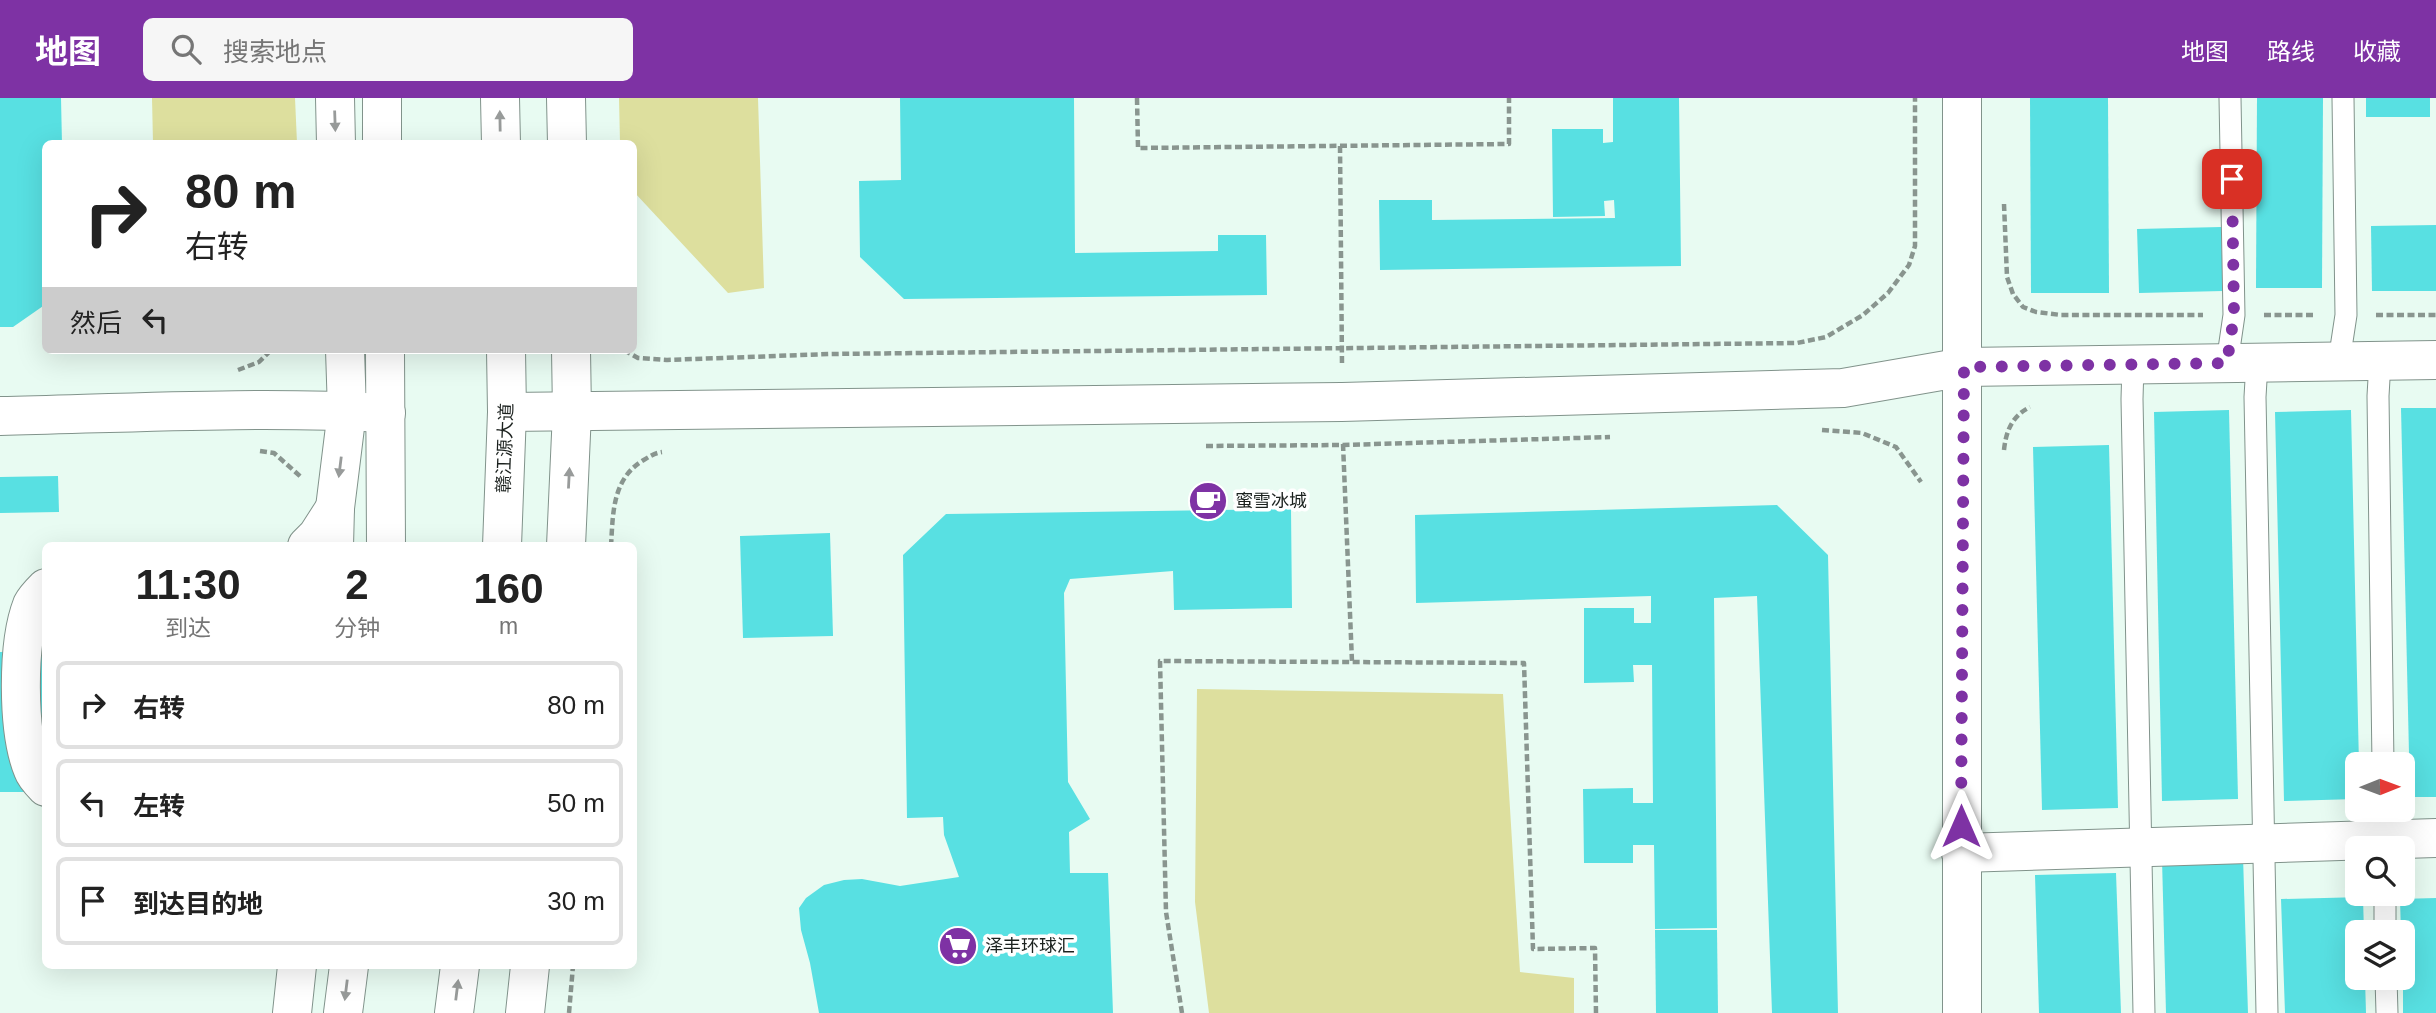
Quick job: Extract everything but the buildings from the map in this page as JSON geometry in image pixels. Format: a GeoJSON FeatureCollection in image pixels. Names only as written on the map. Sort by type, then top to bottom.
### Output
{"type":"FeatureCollection","features":[{"type":"Feature","properties":{"kind":"street"},"geometry":{"type":"LineString","coordinates":[[335,98],[336,140]]}},
{"type":"Feature","properties":{"kind":"street"},"geometry":{"type":"LineString","coordinates":[[382,98],[382,140]]}},
{"type":"Feature","properties":{"kind":"street"},"geometry":{"type":"LineString","coordinates":[[500,98],[501,140]]}},
{"type":"Feature","properties":{"kind":"street"},"geometry":{"type":"LineString","coordinates":[[566,98],[567,140]]}},
{"type":"Feature","properties":{"kind":"street"},"geometry":{"type":"LineString","coordinates":[[1962,98],[1962,1013]]}},
{"type":"Feature","properties":{"kind":"street"},"geometry":{"type":"LineString","coordinates":[[319,542],[335,508],[347,411],[345,354]]}},
{"type":"Feature","properties":{"kind":"street"},"geometry":{"type":"LineString","coordinates":[[385,354],[386,542]]}},
{"type":"Feature","properties":{"kind":"street","name":"赣江源大道"},"geometry":{"type":"LineString","coordinates":[[502,542],[507,412],[506,354]]}},
{"type":"Feature","properties":{"kind":"street"},"geometry":{"type":"LineString","coordinates":[[566,542],[572,412],[571,354]]}},
{"type":"Feature","properties":{"kind":"street"},"geometry":{"type":"LineString","coordinates":[[507,412],[1342,402],[1843,388],[1964,367],[2436,360]]}},
{"type":"Feature","properties":{"kind":"street"},"geometry":{"type":"LineString","coordinates":[[0,416],[347,411],[386,413]]}},
{"type":"Feature","properties":{"kind":"street"},"geometry":{"type":"LineString","coordinates":[[42,593],[33,603],[23,648],[21,692],[24,732],[33,772],[42,782]]}},
{"type":"Feature","properties":{"kind":"street"},"geometry":{"type":"LineString","coordinates":[[1961,853],[2264,844],[2384,833],[2436,838]]}},
{"type":"Feature","properties":{"kind":"street"},"geometry":{"type":"LineString","coordinates":[[292,1013],[297,969]]}},
{"type":"Feature","properties":{"kind":"street"},"geometry":{"type":"LineString","coordinates":[[343,1013],[349,969]]}},
{"type":"Feature","properties":{"kind":"street"},"geometry":{"type":"LineString","coordinates":[[454,1013],[460,969]]}},
{"type":"Feature","properties":{"kind":"street"},"geometry":{"type":"LineString","coordinates":[[525,1013],[530,969]]}},
{"type":"Feature","properties":{"kind":"lane"},"geometry":{"type":"LineString","coordinates":[[2230,98],[2234,315],[2242,363],[2255,411],[2267,1013]]}},
{"type":"Feature","properties":{"kind":"lane"},"geometry":{"type":"LineString","coordinates":[[2339,361],[2346,315],[2343,98]]}},
{"type":"Feature","properties":{"kind":"lane"},"geometry":{"type":"LineString","coordinates":[[2379,361],[2383,752]]}},
{"type":"Feature","properties":{"kind":"lane"},"geometry":{"type":"LineString","coordinates":[[2133,365],[2144,1013]]}},
{"type":"Feature","properties":{"kind":"lane"},"geometry":{"type":"LineString","coordinates":[[2386,990],[2386,1013]]}},
{"type":"Feature","properties":{"kind":"path"},"geometry":{"type":"LineString","coordinates":[[1137,98],[1138,148],[1509,144],[1509,98]]}},
{"type":"Feature","properties":{"kind":"path"},"geometry":{"type":"LineString","coordinates":[[631,354],[638,358],[667,360],[830,354],[1797,343],[1826,337],[1863,315],[1888,293],[1909,265],[1915,246],[1915,98]]}},
{"type":"Feature","properties":{"kind":"path"},"geometry":{"type":"LineString","coordinates":[[2004,195],[2007,277],[2013,294],[2023,307],[2036,312],[2061,315],[2436,315]]}},
{"type":"Feature","properties":{"kind":"path"},"geometry":{"type":"LineString","coordinates":[[2003,456],[2006,437],[2013,420],[2026,408],[2036,404]]}},
{"type":"Feature","properties":{"kind":"path"},"geometry":{"type":"LineString","coordinates":[[1817,430],[1862,433],[1896,447],[1920,479],[1922,491]]}},
{"type":"Feature","properties":{"kind":"path"},"geometry":{"type":"LineString","coordinates":[[1204,446],[1343,445],[1622,436]]}},
{"type":"Feature","properties":{"kind":"path"},"geometry":{"type":"LineString","coordinates":[[253,450],[274,453],[301,477],[313,512],[318,542]]}},
{"type":"Feature","properties":{"kind":"path"},"geometry":{"type":"LineString","coordinates":[[611,542],[614,497],[630,468],[656,453],[668,451]]}},
{"type":"Feature","properties":{"kind":"path"},"geometry":{"type":"LineString","coordinates":[[1182,1013],[1166,912],[1160,662],[1524,663],[1533,950],[1595,948],[1596,1013]]}},
{"type":"Feature","properties":{"kind":"path"},"geometry":{"type":"LineString","coordinates":[[569,1013],[573,969]]}},
{"type":"Feature","properties":{"kind":"green space"},"geometry":{"type":"Polygon","coordinates":[[[152,98],[295,98],[297,140],[153,140],[152,98]]]}},
{"type":"Feature","properties":{"kind":"green space"},"geometry":{"type":"Polygon","coordinates":[[[619,98],[758,98],[764,288],[728,293],[637,195],[637,140],[620,140],[619,98]]]}},
{"type":"Feature","properties":{"kind":"green space"},"geometry":{"type":"Polygon","coordinates":[[[1197,689],[1503,694],[1520,972],[1574,978],[1574,1013],[1209,1013],[1195,902],[1197,689]]]}},
{"type":"Feature","properties":{"kind":"place","name":"蜜雪冰城"},"geometry":{"type":"Point","coordinates":[1208,501]}},
{"type":"Feature","properties":{"kind":"place","name":"泽丰环球汇"},"geometry":{"type":"Point","coordinates":[958,946]}},
{"type":"Feature","properties":{"kind":"route"},"geometry":{"type":"LineString","coordinates":[[1961,826],[1964,367],[2227,363],[2234,315],[2232,179]]}}]}
